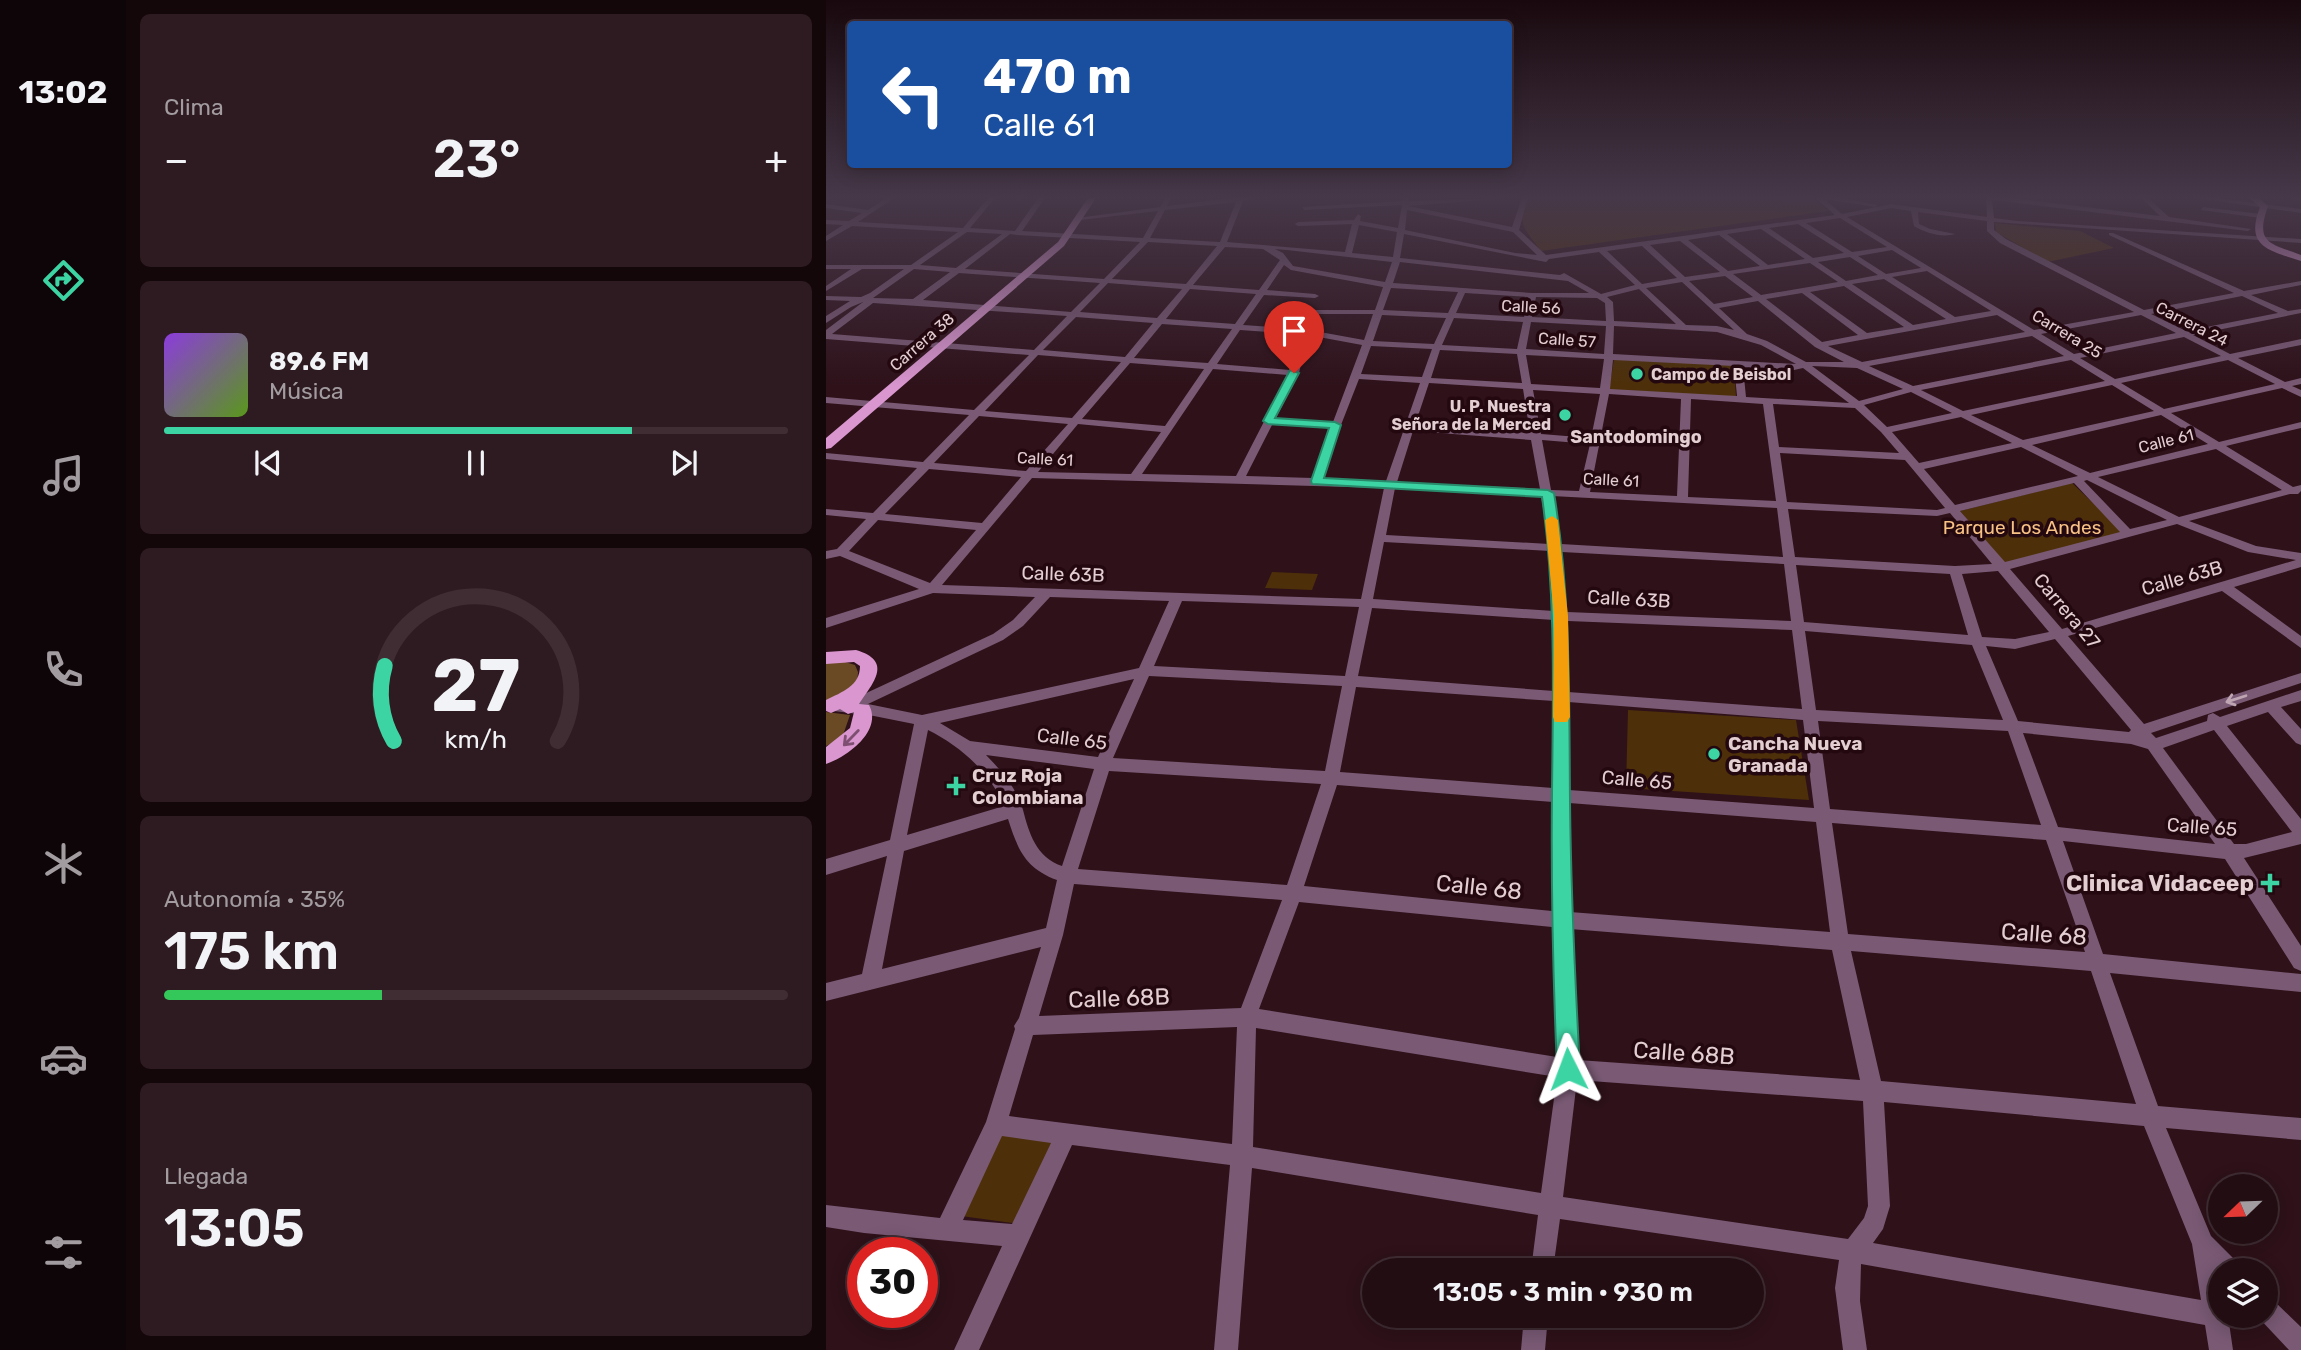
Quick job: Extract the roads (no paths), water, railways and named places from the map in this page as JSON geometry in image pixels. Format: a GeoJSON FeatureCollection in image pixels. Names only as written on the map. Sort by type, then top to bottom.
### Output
{"type":"FeatureCollection","features":[{"type":"Feature","properties":{"kind":"main road","name":"Carrera 38"},"geometry":{"type":"LineString","coordinates":[[826,445],[1040,261]]}},
{"type":"Feature","properties":{"kind":"main road"},"geometry":{"type":"LineString","coordinates":[[826,657],[856,656],[869,663],[869,676],[846,704],[859,731],[850,741],[826,755]]}},
{"type":"Feature","properties":{"kind":"street"},"geometry":{"type":"LineString","coordinates":[[826,335],[920,261]]}},
{"type":"Feature","properties":{"kind":"street"},"geometry":{"type":"LineString","coordinates":[[915,302],[972,261]]}},
{"type":"Feature","properties":{"kind":"street"},"geometry":{"type":"LineString","coordinates":[[826,555],[841,552],[1126,261]]}},
{"type":"Feature","properties":{"kind":"street"},"geometry":{"type":"LineString","coordinates":[[826,623],[932,589],[1209,261]]}},
{"type":"Feature","properties":{"kind":"street"},"geometry":{"type":"LineString","coordinates":[[1134,478],[1279,261]]}},
{"type":"Feature","properties":{"kind":"street"},"geometry":{"type":"LineString","coordinates":[[1284,261],[1291,268],[1320,275],[1388,285],[1532,295],[1602,296],[1641,286],[1805,261]]}},
{"type":"Feature","properties":{"kind":"street"},"geometry":{"type":"LineString","coordinates":[[1309,261],[1320,275]]}},
{"type":"Feature","properties":{"kind":"street"},"geometry":{"type":"LineString","coordinates":[[1317,481],[1396,261],[1572,279]]}},
{"type":"Feature","properties":{"kind":"street"},"geometry":{"type":"LineString","coordinates":[[1546,261],[1609,302],[1611,326],[1603,392],[1584,495]]}},
{"type":"Feature","properties":{"kind":"street"},"geometry":{"type":"LineString","coordinates":[[1613,261],[1683,326]]}},
{"type":"Feature","properties":{"kind":"street","name":"Carrera 27"},"geometry":{"type":"LineString","coordinates":[[1663,261],[1747,335],[1802,365],[1859,405],[1885,430],[2059,634],[2136,734]]}},
{"type":"Feature","properties":{"kind":"street"},"geometry":{"type":"LineString","coordinates":[[1710,261],[1818,345],[1964,414],[2176,520],[2246,546],[2301,557]]}},
{"type":"Feature","properties":{"kind":"street"},"geometry":{"type":"LineString","coordinates":[[1758,261],[1766,267]]}},
{"type":"Feature","properties":{"kind":"street"},"geometry":{"type":"LineString","coordinates":[[1812,261],[1911,328]]}},
{"type":"Feature","properties":{"kind":"street"},"geometry":{"type":"LineString","coordinates":[[1860,261],[1955,321]]}},
{"type":"Feature","properties":{"kind":"street","name":"Carrera 25"},"geometry":{"type":"LineString","coordinates":[[1915,261],[2298,492]]}},
{"type":"Feature","properties":{"kind":"street","name":"Carrera 24"},"geometry":{"type":"LineString","coordinates":[[2041,261],[2301,394]]}},
{"type":"Feature","properties":{"kind":"street"},"geometry":{"type":"LineString","coordinates":[[2170,261],[2301,320]]}},
{"type":"Feature","properties":{"kind":"street"},"geometry":{"type":"LineString","coordinates":[[826,267],[911,267],[1315,296]]}},
{"type":"Feature","properties":{"kind":"street"},"geometry":{"type":"LineString","coordinates":[[826,289],[860,267]]}},
{"type":"Feature","properties":{"kind":"street"},"geometry":{"type":"LineString","coordinates":[[1714,306],[1928,269]]}},
{"type":"Feature","properties":{"kind":"street"},"geometry":{"type":"LineString","coordinates":[[1541,275],[1553,274],[1557,270]]}},
{"type":"Feature","properties":{"kind":"street"},"geometry":{"type":"LineString","coordinates":[[1239,480],[1294,373],[1320,275]]}},
{"type":"Feature","properties":{"kind":"street","name":"Calle 57"},"geometry":{"type":"LineString","coordinates":[[826,298],[873,297],[1304,332],[1366,343],[1794,367],[1862,365],[2301,284]]}},
{"type":"Feature","properties":{"kind":"street"},"geometry":{"type":"LineString","coordinates":[[1226,1350],[1242,1156],[1247,1017],[1293,893],[1331,778],[1390,485],[1437,347],[1463,289]]}},
{"type":"Feature","properties":{"kind":"street"},"geometry":{"type":"LineString","coordinates":[[1804,291],[1866,336]]}},
{"type":"Feature","properties":{"kind":"street"},"geometry":{"type":"LineString","coordinates":[[1532,295],[1521,351],[1548,493],[1561,616],[1561,920],[1568,1069],[1543,1258]]}},
{"type":"Feature","properties":{"kind":"street"},"geometry":{"type":"LineString","coordinates":[[826,320],[861,299]]}},
{"type":"Feature","properties":{"kind":"street"},"geometry":{"type":"LineString","coordinates":[[1356,376],[1859,405],[1912,389],[2301,311]]}},
{"type":"Feature","properties":{"kind":"street","name":"Calle 56"},"geometry":{"type":"LineString","coordinates":[[1310,312],[1379,312],[1611,326],[1683,326],[1747,335]]}},
{"type":"Feature","properties":{"kind":"street"},"geometry":{"type":"LineString","coordinates":[[1818,345],[1999,312]]}},
{"type":"Feature","properties":{"kind":"street"},"geometry":{"type":"LineString","coordinates":[[826,335],[1294,373]]}},
{"type":"Feature","properties":{"kind":"street"},"geometry":{"type":"LineString","coordinates":[[1885,430],[2301,342]]}},
{"type":"Feature","properties":{"kind":"street"},"geometry":{"type":"LineString","coordinates":[[1738,365],[1742,400]]}},
{"type":"Feature","properties":{"kind":"street"},"geometry":{"type":"LineString","coordinates":[[1918,467],[2301,381]]}},
{"type":"Feature","properties":{"kind":"street"},"geometry":{"type":"LineString","coordinates":[[1682,500],[1686,397]]}},
{"type":"Feature","properties":{"kind":"street"},"geometry":{"type":"LineString","coordinates":[[826,400],[1166,429]]}},
{"type":"Feature","properties":{"kind":"street"},"geometry":{"type":"LineString","coordinates":[[1768,401],[1840,943],[1873,1091],[1880,1206],[1878,1219],[1872,1230],[1853,1251],[1848,1284],[1855,1350]]}},
{"type":"Feature","properties":{"kind":"street"},"geometry":{"type":"LineString","coordinates":[[1268,421],[1335,425]]}},
{"type":"Feature","properties":{"kind":"street","name":"Calle 61"},"geometry":{"type":"LineString","coordinates":[[826,456],[1031,475],[1317,481],[1937,513],[2077,480],[2095,479],[2301,425]]}},
{"type":"Feature","properties":{"kind":"street"},"geometry":{"type":"LineString","coordinates":[[1409,428],[1596,441]]}},
{"type":"Feature","properties":{"kind":"street"},"geometry":{"type":"LineString","coordinates":[[1776,450],[1909,457]]}},
{"type":"Feature","properties":{"kind":"street"},"geometry":{"type":"LineString","coordinates":[[2077,480],[2127,533]]}},
{"type":"Feature","properties":{"kind":"street"},"geometry":{"type":"LineString","coordinates":[[1380,538],[1556,550],[1955,570],[2002,567],[2176,520],[2298,492]]}},
{"type":"Feature","properties":{"kind":"street"},"geometry":{"type":"LineString","coordinates":[[826,512],[984,527]]}},
{"type":"Feature","properties":{"kind":"street","name":"Calle 63B"},"geometry":{"type":"LineString","coordinates":[[841,552],[932,589],[1365,603],[1561,616],[1799,626],[2015,644],[2059,634],[2301,563]]}},
{"type":"Feature","properties":{"kind":"street"},"geometry":{"type":"LineString","coordinates":[[1955,570],[1977,642],[2052,832],[2095,962],[2151,1116],[2203,1244],[2208,1271]]}},
{"type":"Feature","properties":{"kind":"street"},"geometry":{"type":"LineString","coordinates":[[2224,586],[2301,643]]}},
{"type":"Feature","properties":{"kind":"street"},"geometry":{"type":"LineString","coordinates":[[846,704],[998,637],[1018,623],[1046,593]]}},
{"type":"Feature","properties":{"kind":"street"},"geometry":{"type":"LineString","coordinates":[[947,1228],[996,1125],[1054,936],[1067,876],[1103,764],[1147,671],[1177,597]]}},
{"type":"Feature","properties":{"kind":"street"},"geometry":{"type":"LineString","coordinates":[[870,981],[922,721],[1147,671],[1351,681],[1811,715],[2136,734],[2301,678]]}},
{"type":"Feature","properties":{"kind":"street"},"geometry":{"type":"LineString","coordinates":[[2153,745],[2300,697]]}},
{"type":"Feature","properties":{"kind":"street","name":"Calle 65"},"geometry":{"type":"LineString","coordinates":[[846,704],[922,721],[968,747],[996,775],[1015,810]]}},
{"type":"Feature","properties":{"kind":"street"},"geometry":{"type":"LineString","coordinates":[[2270,705],[2301,739]]}},
{"type":"Feature","properties":{"kind":"street"},"geometry":{"type":"LineString","coordinates":[[2204,710],[2218,723],[2301,831]]}},
{"type":"Feature","properties":{"kind":"street"},"geometry":{"type":"LineString","coordinates":[[2136,734],[2153,745],[2230,852],[2301,962]]}},
{"type":"Feature","properties":{"kind":"street","name":"Calle 65"},"geometry":{"type":"LineString","coordinates":[[968,747],[1103,764],[1331,778],[2052,832],[2230,852],[2246,851],[2301,837]]}},
{"type":"Feature","properties":{"kind":"street"},"geometry":{"type":"LineString","coordinates":[[826,867],[1015,810]]}},
{"type":"Feature","properties":{"kind":"street","name":"Calle 68"},"geometry":{"type":"LineString","coordinates":[[1015,810],[1026,850],[1050,872],[1067,876],[1293,893],[1561,920],[2095,962],[2301,983]]}},
{"type":"Feature","properties":{"kind":"street"},"geometry":{"type":"LineString","coordinates":[[826,992],[1054,936]]}},
{"type":"Feature","properties":{"kind":"street","name":"Calle 68B"},"geometry":{"type":"LineString","coordinates":[[1024,1027],[1247,1017],[1568,1069],[1873,1091],[2301,1129]]}},
{"type":"Feature","properties":{"kind":"street"},"geometry":{"type":"LineString","coordinates":[[996,1125],[1065,1136],[1242,1156],[1549,1206],[1853,1251],[2208,1314]]}},
{"type":"Feature","properties":{"kind":"street"},"geometry":{"type":"LineString","coordinates":[[966,1350],[1065,1136]]}},
{"type":"Feature","properties":{"kind":"street"},"geometry":{"type":"LineString","coordinates":[[826,1216],[1018,1236]]}},
{"type":"Feature","properties":{"kind":"street"},"geometry":{"type":"LineString","coordinates":[[2203,1244],[2217,1258]]}},
{"type":"Feature","properties":{"kind":"street"},"geometry":{"type":"LineString","coordinates":[[2278,1321],[2301,1345]]}},
{"type":"Feature","properties":{"kind":"street"},"geometry":{"type":"LineString","coordinates":[[1533,1350],[1535,1328]]}},
{"type":"Feature","properties":{"kind":"street"},"geometry":{"type":"LineString","coordinates":[[2218,1328],[2221,1350]]}},
{"type":"Feature","properties":{"kind":"place","name":"Campo de Beisbol"},"geometry":{"type":"Point","coordinates":[1637,374]}},
{"type":"Feature","properties":{"kind":"place","name":"U. P. Nuestra Señora de la Merced"},"geometry":{"type":"Point","coordinates":[1565,415]}},
{"type":"Feature","properties":{"kind":"place","name":"Cancha Nueva Granada"},"geometry":{"type":"Point","coordinates":[1714,754]}},
{"type":"Feature","properties":{"kind":"place","name":"Cruz Roja Colombiana"},"geometry":{"type":"Point","coordinates":[956,786]}},
{"type":"Feature","properties":{"kind":"place","name":"Clinica Vidaceep"},"geometry":{"type":"Point","coordinates":[2270,883]}},
{"type":"Feature","properties":{"kind":"district","name":"Santodomingo"},"geometry":{"type":"Point","coordinates":[1636,437]}},
{"type":"Feature","properties":{"kind":"park label","name":"Parque Los Andes"},"geometry":{"type":"Point","coordinates":[2022,527]}}]}
